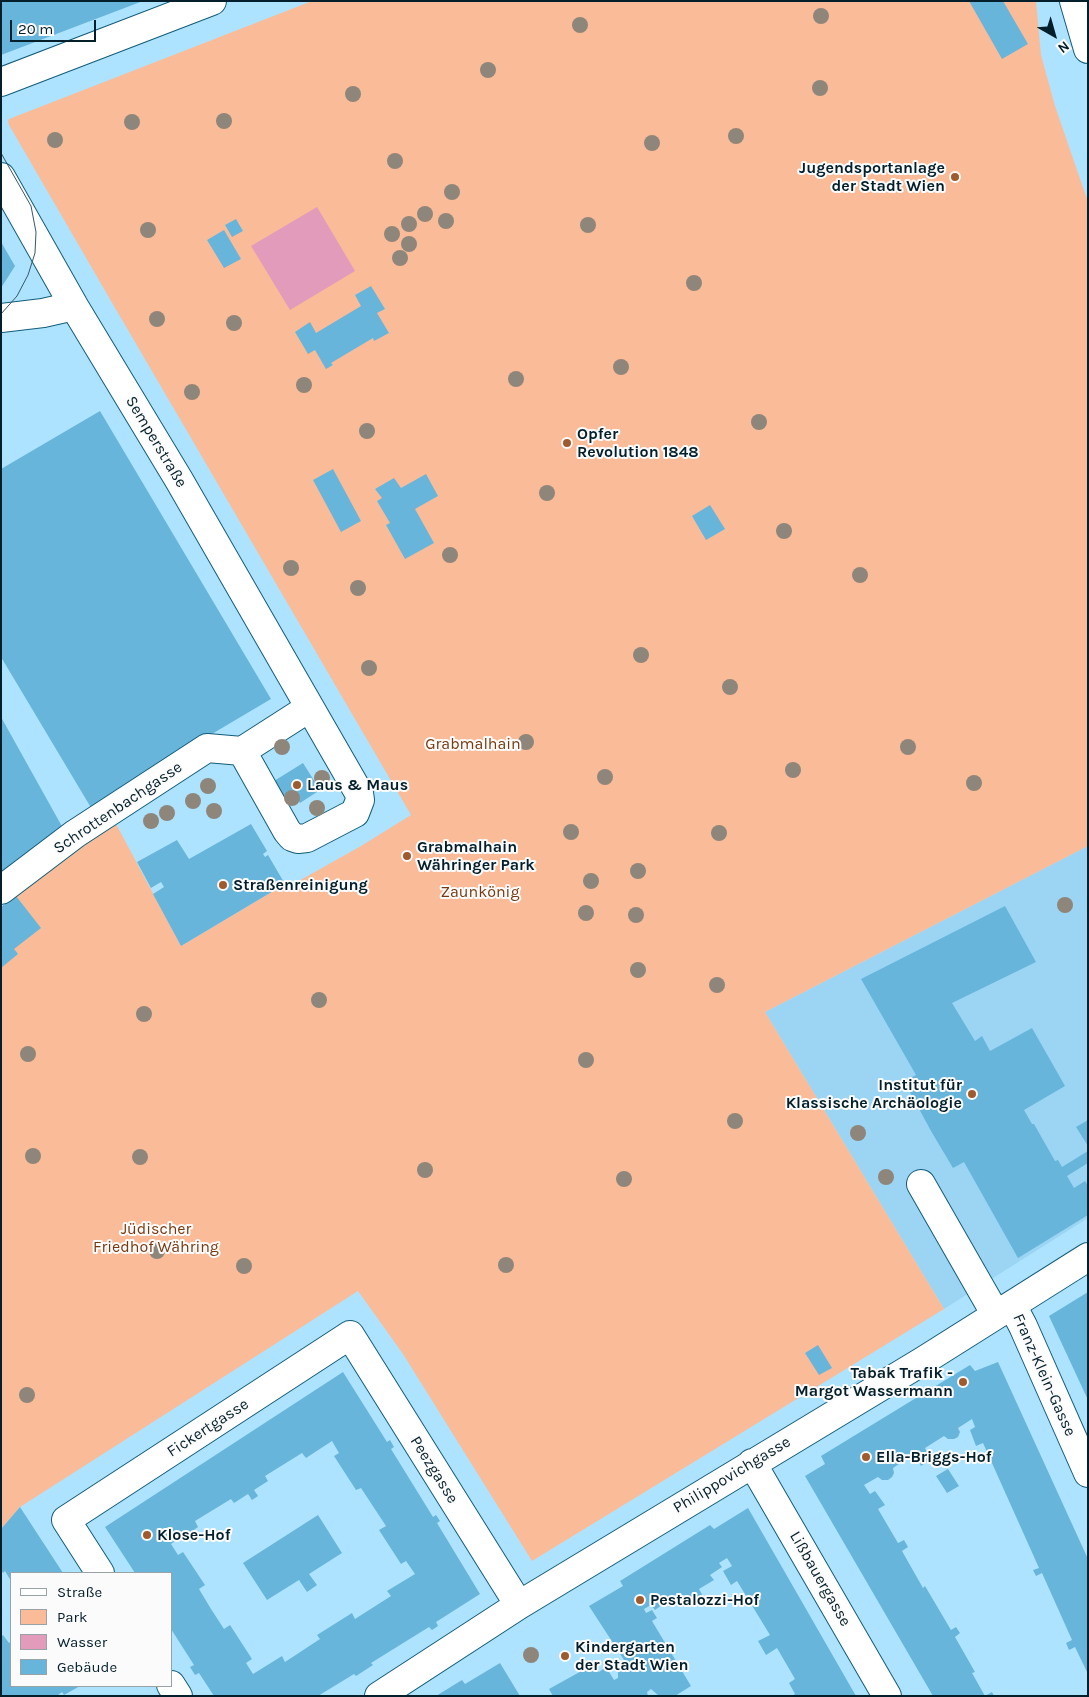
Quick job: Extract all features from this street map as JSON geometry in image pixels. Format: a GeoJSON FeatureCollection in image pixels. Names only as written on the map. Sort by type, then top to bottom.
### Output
{"type":"FeatureCollection","features":[{"type":"Feature","properties":{"kind":"street"},"geometry":{"type":"LineString","coordinates":[[1,82],[212,1]]}},
{"type":"Feature","properties":{"kind":"street"},"geometry":{"type":"LineString","coordinates":[[1079,3],[1088,48]]}},
{"type":"Feature","properties":{"kind":"street","name":"Semperstraße"},"geometry":{"type":"LineString","coordinates":[[1,177],[74,306],[174,472],[359,793],[360,800],[355,813],[307,838],[292,837],[242,751]]}},
{"type":"Feature","properties":{"kind":"street"},"geometry":{"type":"LineString","coordinates":[[1,318],[43,313],[74,306]]}},
{"type":"Feature","properties":{"kind":"street"},"geometry":{"type":"LineString","coordinates":[[242,751],[309,708]]}},
{"type":"Feature","properties":{"kind":"street","name":"Schrottenbachgasse"},"geometry":{"type":"LineString","coordinates":[[1,890],[75,834],[207,748],[242,751]]}},
{"type":"Feature","properties":{"kind":"street","name":"Franz-Klein-Gasse"},"geometry":{"type":"LineString","coordinates":[[922,1184],[1004,1310],[1023,1326],[1088,1473]]}},
{"type":"Feature","properties":{"kind":"street","name":"Philippovichgasse"},"geometry":{"type":"LineString","coordinates":[[380,1696],[519,1605],[1088,1258]]}},
{"type":"Feature","properties":{"kind":"street","name":"Fickertgasse"},"geometry":{"type":"LineString","coordinates":[[99,1572],[66,1520],[350,1335]]}},
{"type":"Feature","properties":{"kind":"street","name":"Peezgasse"},"geometry":{"type":"LineString","coordinates":[[350,1335],[519,1605]]}},
{"type":"Feature","properties":{"kind":"street","name":"Lißbauergasse"},"geometry":{"type":"LineString","coordinates":[[752,1463],[887,1696]]}},
{"type":"Feature","properties":{"kind":"shaded area"},"geometry":{"type":"Polygon","coordinates":[[[1088,846],[1088,1218],[944,1309],[765,1012],[1088,846]]]}},
{"type":"Feature","properties":{"kind":"green space"},"geometry":{"type":"Polygon","coordinates":[[[312,1],[1036,1],[1041,55],[1055,106],[1088,202],[1088,846],[765,1012],[944,1309],[532,1561],[403,1354],[358,1291],[20,1507],[1,1529],[1,908],[115,822],[181,946],[285,884],[288,887],[411,815],[8,121],[312,1]]]}},
{"type":"Feature","properties":{"kind":"water"},"geometry":{"type":"Polygon","coordinates":[[[317,207],[355,271],[290,310],[251,246],[317,207]]]}},
{"type":"Feature","properties":{"kind":"building"},"geometry":{"type":"Polygon","coordinates":[[[1,1],[143,1],[1,55],[1,1]]]}},
{"type":"Feature","properties":{"kind":"building"},"geometry":{"type":"Polygon","coordinates":[[[969,1],[1003,1],[1028,44],[1002,59],[969,1]]]}},
{"type":"Feature","properties":{"kind":"building"},"geometry":{"type":"Polygon","coordinates":[[[236,219],[243,231],[232,237],[225,225],[236,219]]]}},
{"type":"Feature","properties":{"kind":"building"},"geometry":{"type":"Polygon","coordinates":[[[224,230],[241,259],[224,268],[207,240],[224,230]]]}},
{"type":"Feature","properties":{"kind":"building"},"geometry":{"type":"Polygon","coordinates":[[[1,242],[15,266],[1,288],[1,242]]]}},
{"type":"Feature","properties":{"kind":"building"},"geometry":{"type":"Polygon","coordinates":[[[371,286],[385,309],[377,313],[389,333],[374,341],[373,338],[331,363],[333,365],[326,369],[315,350],[308,354],[295,332],[310,322],[316,333],[361,306],[355,295],[371,286]]]}},
{"type":"Feature","properties":{"kind":"building"},"geometry":{"type":"Polygon","coordinates":[[[100,411],[271,699],[173,757],[93,811],[1,657],[1,469],[100,411]]]}},
{"type":"Feature","properties":{"kind":"building"},"geometry":{"type":"Polygon","coordinates":[[[333,469],[361,521],[341,532],[313,480],[333,469]]]}},
{"type":"Feature","properties":{"kind":"building"},"geometry":{"type":"Polygon","coordinates":[[[426,474],[438,496],[415,509],[434,543],[405,559],[386,525],[390,523],[377,501],[382,498],[375,489],[394,478],[401,488],[426,474]]]}},
{"type":"Feature","properties":{"kind":"building"},"geometry":{"type":"Polygon","coordinates":[[[710,505],[725,529],[706,540],[692,516],[710,505]]]}},
{"type":"Feature","properties":{"kind":"building"},"geometry":{"type":"Polygon","coordinates":[[[1,717],[64,830],[1,878],[1,717]]]}},
{"type":"Feature","properties":{"kind":"building","name":"Laus & Maus"},"geometry":{"type":"Polygon","coordinates":[[[303,763],[320,790],[300,803],[292,791],[283,796],[274,781],[303,763]]]}},
{"type":"Feature","properties":{"kind":"building","name":"Straßenreinigung"},"geometry":{"type":"Polygon","coordinates":[[[251,824],[267,851],[263,854],[265,857],[268,855],[285,884],[181,946],[153,894],[164,887],[161,882],[151,888],[137,862],[177,840],[189,859],[251,824]]]}},
{"type":"Feature","properties":{"kind":"building"},"geometry":{"type":"Polygon","coordinates":[[[16,896],[41,928],[14,949],[18,954],[1,968],[1,907],[16,896]]]}},
{"type":"Feature","properties":{"kind":"building"},"geometry":{"type":"Polygon","coordinates":[[[1005,906],[1036,962],[952,1003],[975,1041],[982,1036],[990,1051],[1032,1028],[1065,1086],[1024,1110],[1055,1161],[1058,1160],[1062,1167],[1088,1151],[1088,1163],[1067,1176],[1074,1188],[1085,1181],[1088,1185],[1088,1215],[1018,1258],[964,1162],[953,1168],[931,1131],[904,1081],[916,1075],[861,979],[1005,906]]]}},
{"type":"Feature","properties":{"kind":"building"},"geometry":{"type":"Polygon","coordinates":[[[1088,1120],[1088,1146],[1076,1127],[1088,1120]]]}},
{"type":"Feature","properties":{"kind":"building"},"geometry":{"type":"Polygon","coordinates":[[[1088,1292],[1088,1400],[1049,1316],[1088,1292]]]}},
{"type":"Feature","properties":{"kind":"building"},"geometry":{"type":"Polygon","coordinates":[[[818,1345],[832,1368],[819,1375],[805,1353],[818,1345]]]}},
{"type":"Feature","properties":{"kind":"building"},"geometry":{"type":"Polygon","coordinates":[[[998,1362],[1088,1559],[1088,1674],[1075,1647],[1069,1650],[1066,1643],[1072,1640],[1042,1573],[1036,1576],[1033,1570],[1039,1568],[983,1443],[976,1446],[970,1430],[975,1427],[972,1419],[958,1428],[960,1432],[958,1437],[948,1439],[944,1436],[925,1448],[927,1452],[925,1453],[929,1460],[921,1466],[917,1458],[914,1460],[911,1456],[893,1468],[894,1473],[888,1480],[882,1480],[878,1477],[864,1485],[870,1494],[875,1491],[885,1505],[878,1509],[898,1543],[904,1540],[908,1547],[902,1551],[923,1588],[925,1586],[951,1630],[956,1627],[960,1633],[955,1637],[975,1672],[972,1673],[985,1696],[933,1696],[805,1476],[825,1464],[821,1456],[970,1365],[975,1371],[998,1362]]]}},
{"type":"Feature","properties":{"kind":"building","name":"Klose-Hof"},"geometry":{"type":"Polygon","coordinates":[[[343,1372],[387,1442],[390,1440],[394,1447],[391,1449],[433,1517],[436,1515],[440,1521],[437,1523],[480,1594],[436,1622],[438,1626],[432,1630],[429,1627],[371,1663],[373,1665],[356,1676],[354,1674],[318,1696],[214,1696],[199,1673],[195,1675],[190,1667],[194,1665],[172,1631],[172,1572],[134,1572],[105,1527],[343,1372]],[[332,1441],[306,1458],[302,1453],[265,1476],[268,1481],[254,1490],[258,1496],[252,1500],[248,1494],[234,1503],[231,1499],[195,1521],[198,1527],[188,1534],[187,1532],[171,1544],[178,1555],[183,1552],[205,1585],[199,1589],[224,1629],[230,1625],[252,1659],[246,1663],[253,1674],[282,1656],[285,1662],[320,1639],[317,1635],[352,1613],[355,1619],[391,1596],[387,1591],[415,1574],[406,1561],[401,1564],[379,1530],[386,1526],[361,1488],[356,1490],[334,1456],[339,1453],[332,1441]]]}},
{"type":"Feature","properties":{"kind":"building"},"geometry":{"type":"Polygon","coordinates":[[[948,1469],[959,1486],[947,1493],[936,1476],[948,1469]]]}},
{"type":"Feature","properties":{"kind":"building"},"geometry":{"type":"Polygon","coordinates":[[[20,1507],[62,1572],[10,1572],[10,1579],[5,1571],[3,1573],[1,1570],[1,1529],[20,1507]]]}},
{"type":"Feature","properties":{"kind":"building","name":"Pestalozzi-Hof"},"geometry":{"type":"Polygon","coordinates":[[[748,1508],[856,1696],[792,1696],[795,1694],[789,1683],[795,1679],[777,1648],[766,1655],[758,1641],[770,1635],[737,1581],[731,1585],[723,1571],[732,1566],[727,1558],[719,1563],[722,1567],[710,1575],[714,1580],[699,1589],[704,1598],[691,1607],[685,1597],[669,1607],[666,1602],[655,1610],[651,1605],[644,1609],[646,1613],[652,1610],[657,1618],[652,1621],[691,1686],[675,1696],[659,1696],[651,1689],[647,1692],[648,1696],[553,1696],[549,1689],[594,1664],[599,1672],[606,1667],[614,1680],[618,1678],[618,1671],[621,1666],[626,1663],[589,1606],[623,1586],[620,1581],[710,1525],[714,1529],[748,1508]]]}},
{"type":"Feature","properties":{"kind":"building","name":"Klose-Hof"},"geometry":{"type":"Polygon","coordinates":[[[318,1515],[342,1553],[309,1574],[317,1585],[307,1592],[299,1580],[267,1600],[243,1563],[318,1515]]]}},
{"type":"Feature","properties":{"kind":"building"},"geometry":{"type":"Polygon","coordinates":[[[3,1635],[10,1642],[10,1687],[78,1687],[64,1695],[62,1692],[57,1696],[1,1696],[1,1637],[3,1635]]]}},
{"type":"Feature","properties":{"kind":"building"},"geometry":{"type":"Polygon","coordinates":[[[500,1663],[520,1696],[436,1696],[462,1680],[465,1684],[500,1663]]]}},
{"type":"Feature","properties":{"kind":"building"},"geometry":{"type":"Polygon","coordinates":[[[992,1692],[994,1696],[985,1696],[992,1692]]]}},
{"type":"Feature","properties":{"kind":"tram line"},"geometry":{"type":"LineString","coordinates":[[1,153],[31,206],[36,232],[35,253],[28,275],[17,296],[1,314]]}},
{"type":"Feature","properties":{"kind":"place","name":"Jugendsportanlage der Stadt Wien"},"geometry":{"type":"Point","coordinates":[955,177]}},
{"type":"Feature","properties":{"kind":"place","name":"Opfer Revolution 1848"},"geometry":{"type":"Point","coordinates":[567,443]}},
{"type":"Feature","properties":{"kind":"place","name":"Laus & Maus"},"geometry":{"type":"Point","coordinates":[297,785]}},
{"type":"Feature","properties":{"kind":"place","name":"Grabmalhain Währinger Park"},"geometry":{"type":"Point","coordinates":[407,856]}},
{"type":"Feature","properties":{"kind":"place","name":"Straßenreinigung"},"geometry":{"type":"Point","coordinates":[223,885]}},
{"type":"Feature","properties":{"kind":"place","name":"Institut für Klassische Archäologie"},"geometry":{"type":"Point","coordinates":[972,1094]}},
{"type":"Feature","properties":{"kind":"place","name":"Tabak Trafik - Margot Wassermann"},"geometry":{"type":"Point","coordinates":[963,1382]}},
{"type":"Feature","properties":{"kind":"place","name":"Ella-Briggs-Hof"},"geometry":{"type":"Point","coordinates":[866,1457]}},
{"type":"Feature","properties":{"kind":"place","name":"Klose-Hof"},"geometry":{"type":"Point","coordinates":[147,1535]}},
{"type":"Feature","properties":{"kind":"place","name":"Pestalozzi-Hof"},"geometry":{"type":"Point","coordinates":[640,1600]}},
{"type":"Feature","properties":{"kind":"place","name":"Kindergarten der Stadt Wien"},"geometry":{"type":"Point","coordinates":[565,1656]}},
{"type":"Feature","properties":{"kind":"park label","name":"Grabmalhain"},"geometry":{"type":"Point","coordinates":[473,744]}},
{"type":"Feature","properties":{"kind":"park label","name":"Zaunkönig"},"geometry":{"type":"Point","coordinates":[480,892]}},
{"type":"Feature","properties":{"kind":"park label","name":"Jüdischer Friedhof Währing"},"geometry":{"type":"Point","coordinates":[156,1238]}}]}
